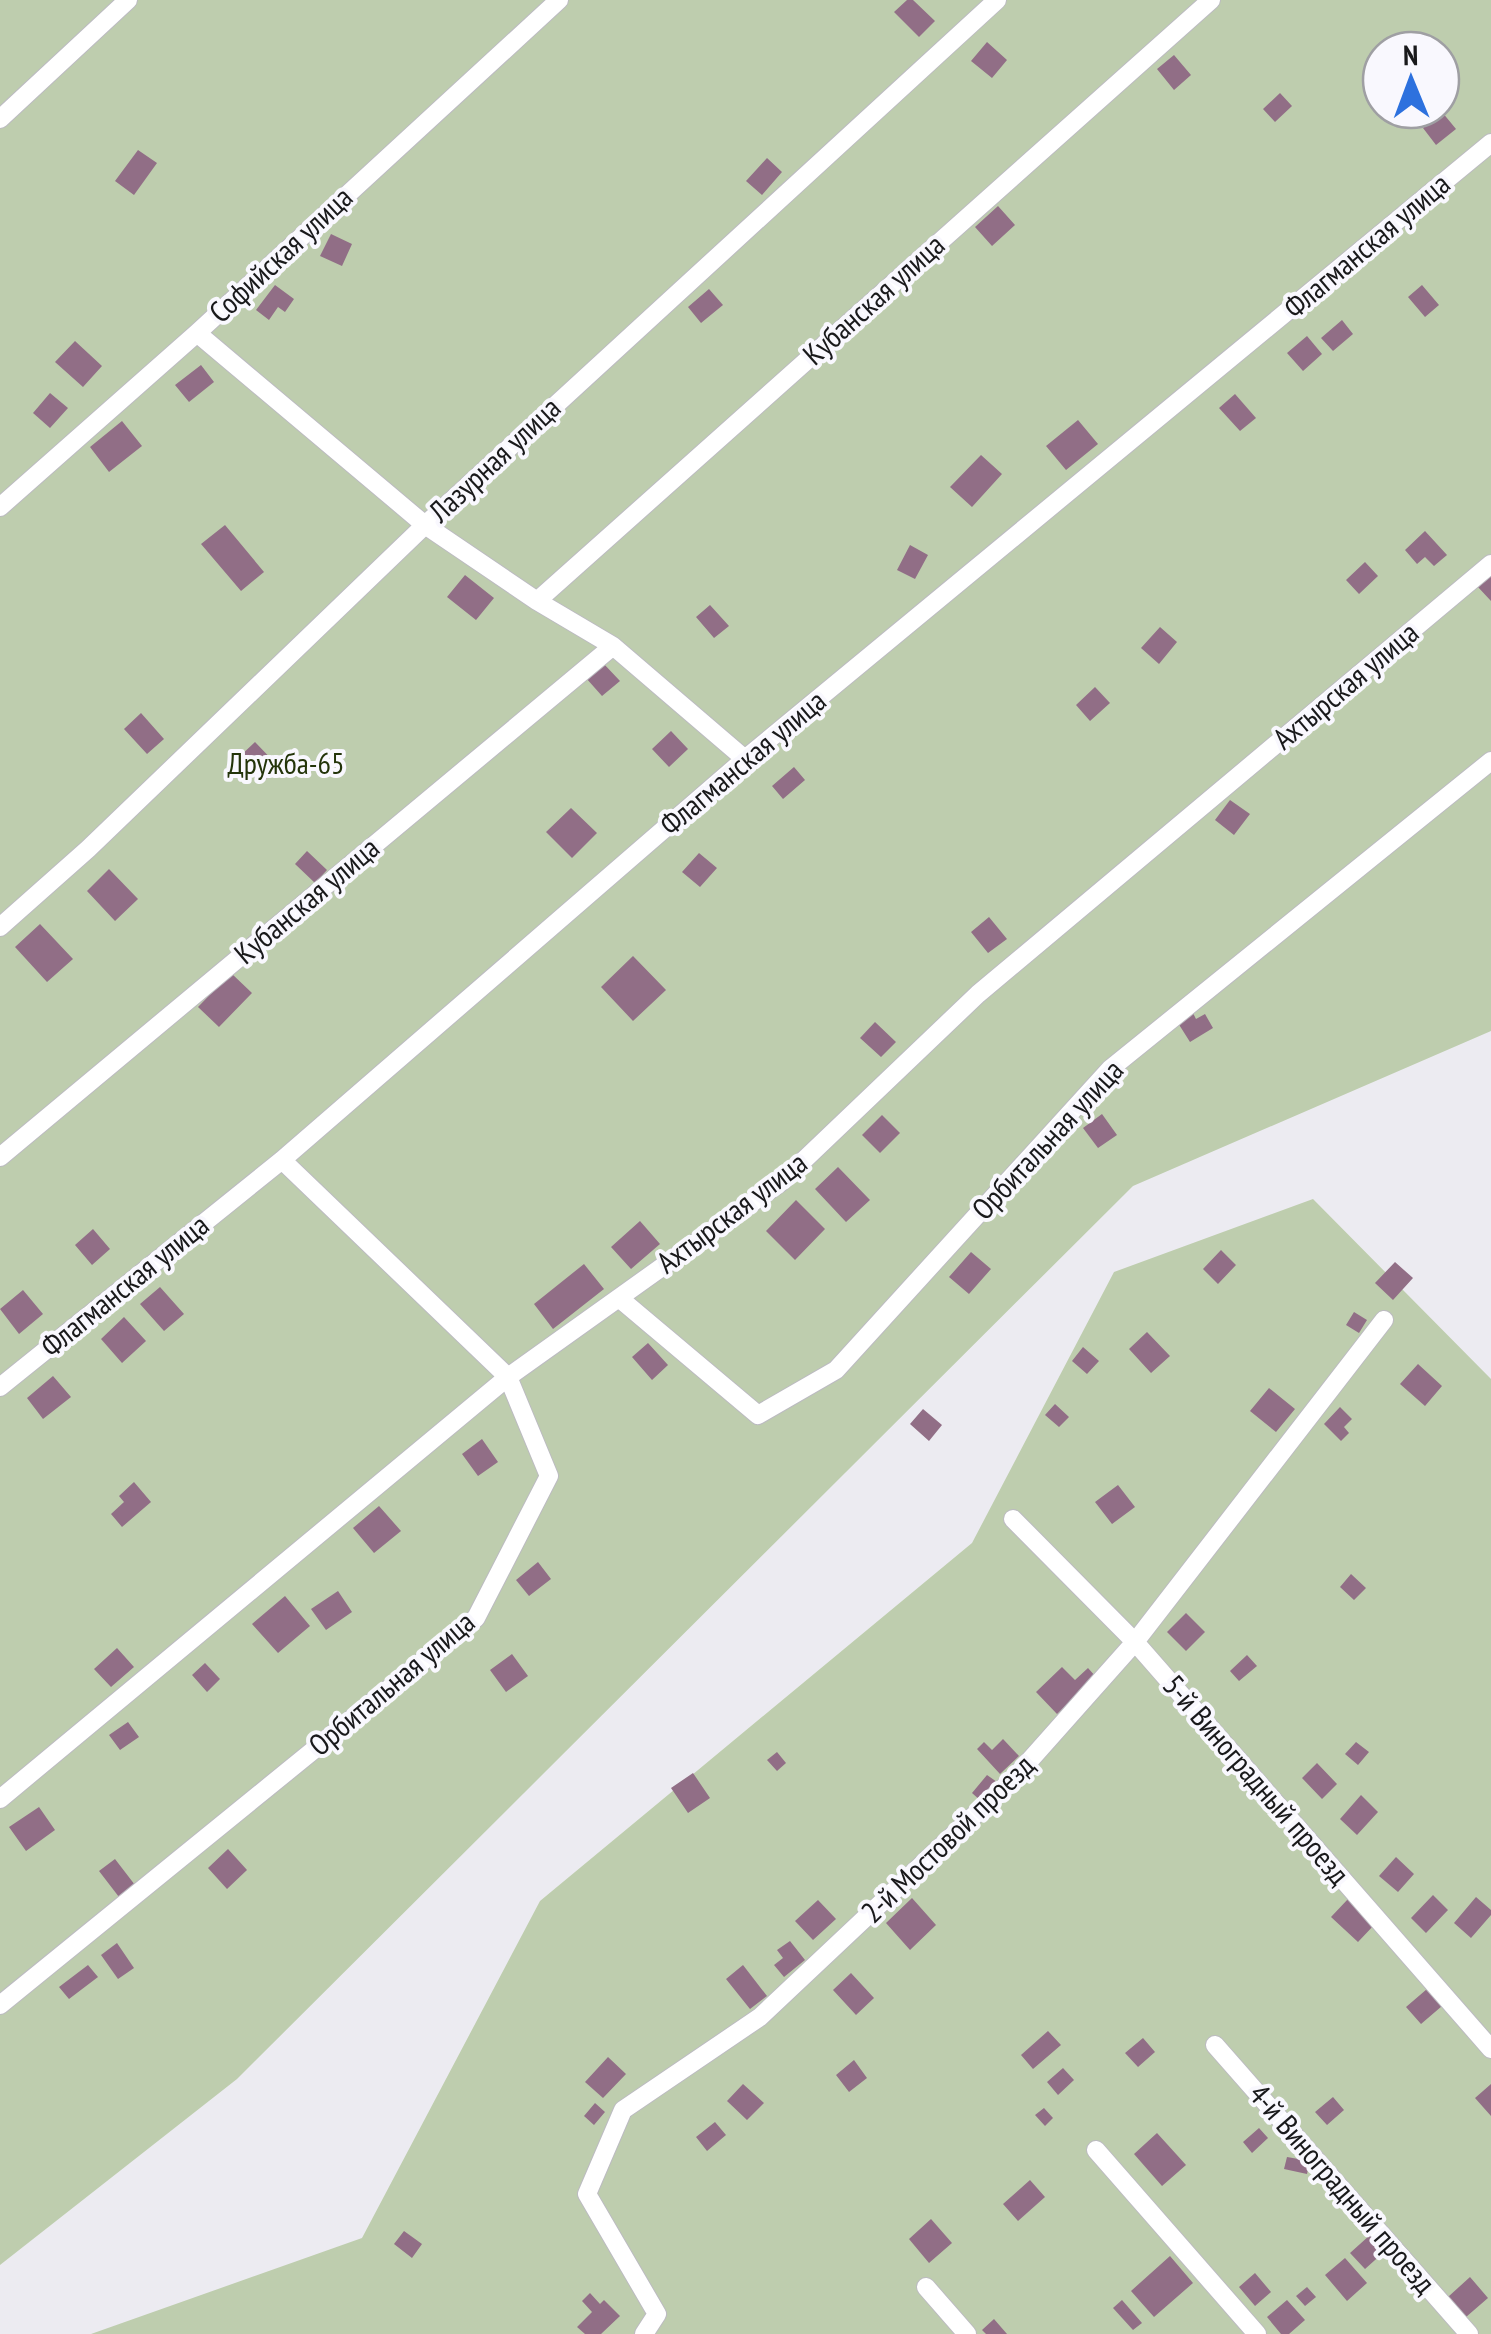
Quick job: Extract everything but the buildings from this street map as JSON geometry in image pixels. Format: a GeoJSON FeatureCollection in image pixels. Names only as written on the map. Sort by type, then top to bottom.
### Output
{"type":"FeatureCollection","features":[{"type":"Feature","properties":{"kind":"lane"},"geometry":{"type":"LineString","coordinates":[[0,119],[128,0]]}},
{"type":"Feature","properties":{"kind":"lane","name":"Софийская улица"},"geometry":{"type":"LineString","coordinates":[[0,506],[197,333],[559,0]]}},
{"type":"Feature","properties":{"kind":"lane","name":"Лазурная улица"},"geometry":{"type":"LineString","coordinates":[[0,928],[88,849],[425,524],[997,0]]}},
{"type":"Feature","properties":{"kind":"lane","name":"Кубанская улица"},"geometry":{"type":"LineString","coordinates":[[537,601],[1211,0]]}},
{"type":"Feature","properties":{"kind":"lane","name":"Флагманская улица"},"geometry":{"type":"LineString","coordinates":[[0,1387],[282,1160],[745,760],[1491,143]]}},
{"type":"Feature","properties":{"kind":"lane"},"geometry":{"type":"LineString","coordinates":[[197,333],[425,524],[537,601],[613,646],[745,760]]}},
{"type":"Feature","properties":{"kind":"lane","name":"Ахтырская улица"},"geometry":{"type":"LineString","coordinates":[[0,1799],[508,1377],[781,1182],[978,994],[1491,564]]}},
{"type":"Feature","properties":{"kind":"lane","name":"Кубанская улица"},"geometry":{"type":"LineString","coordinates":[[0,1157],[613,646]]}},
{"type":"Feature","properties":{"kind":"lane","name":"Орбитальная улица"},"geometry":{"type":"LineString","coordinates":[[619,1298],[758,1415],[836,1370],[1110,1070],[1491,761]]}},
{"type":"Feature","properties":{"kind":"lane","name":"Орбитальная улица"},"geometry":{"type":"LineString","coordinates":[[0,2005],[476,1618],[549,1476],[508,1377],[282,1160]]}},
{"type":"Feature","properties":{"kind":"lane","name":"2-й Мостовой проезд"},"geometry":{"type":"LineString","coordinates":[[644,2334],[657,2314],[587,2194],[623,2110],[760,2017],[1015,1777],[1135,1642],[1384,1320]]}},
{"type":"Feature","properties":{"kind":"lane","name":"5-й Виноградный проезд"},"geometry":{"type":"LineString","coordinates":[[1013,1519],[1135,1642],[1491,2049]]}},
{"type":"Feature","properties":{"kind":"lane","name":"4-й Виноградный проезд"},"geometry":{"type":"LineString","coordinates":[[1214,2045],[1469,2334]]}},
{"type":"Feature","properties":{"kind":"lane"},"geometry":{"type":"LineString","coordinates":[[1096,2150],[1257,2334]]}},
{"type":"Feature","properties":{"kind":"lane"},"geometry":{"type":"LineString","coordinates":[[926,2287],[967,2334]]}},
{"type":"Feature","properties":{"kind":"green space","name":"Дружба-65"},"geometry":{"type":"Polygon","coordinates":[[[0,0],[1491,0],[1491,1031],[1133,1186],[237,2079],[0,2265],[0,0]]]}},
{"type":"Feature","properties":{"kind":"green space"},"geometry":{"type":"Polygon","coordinates":[[[1313,1199],[1491,1379],[1491,2334],[91,2334],[362,2238],[540,1901],[972,1543],[1114,1272],[1313,1199]]]}}]}
